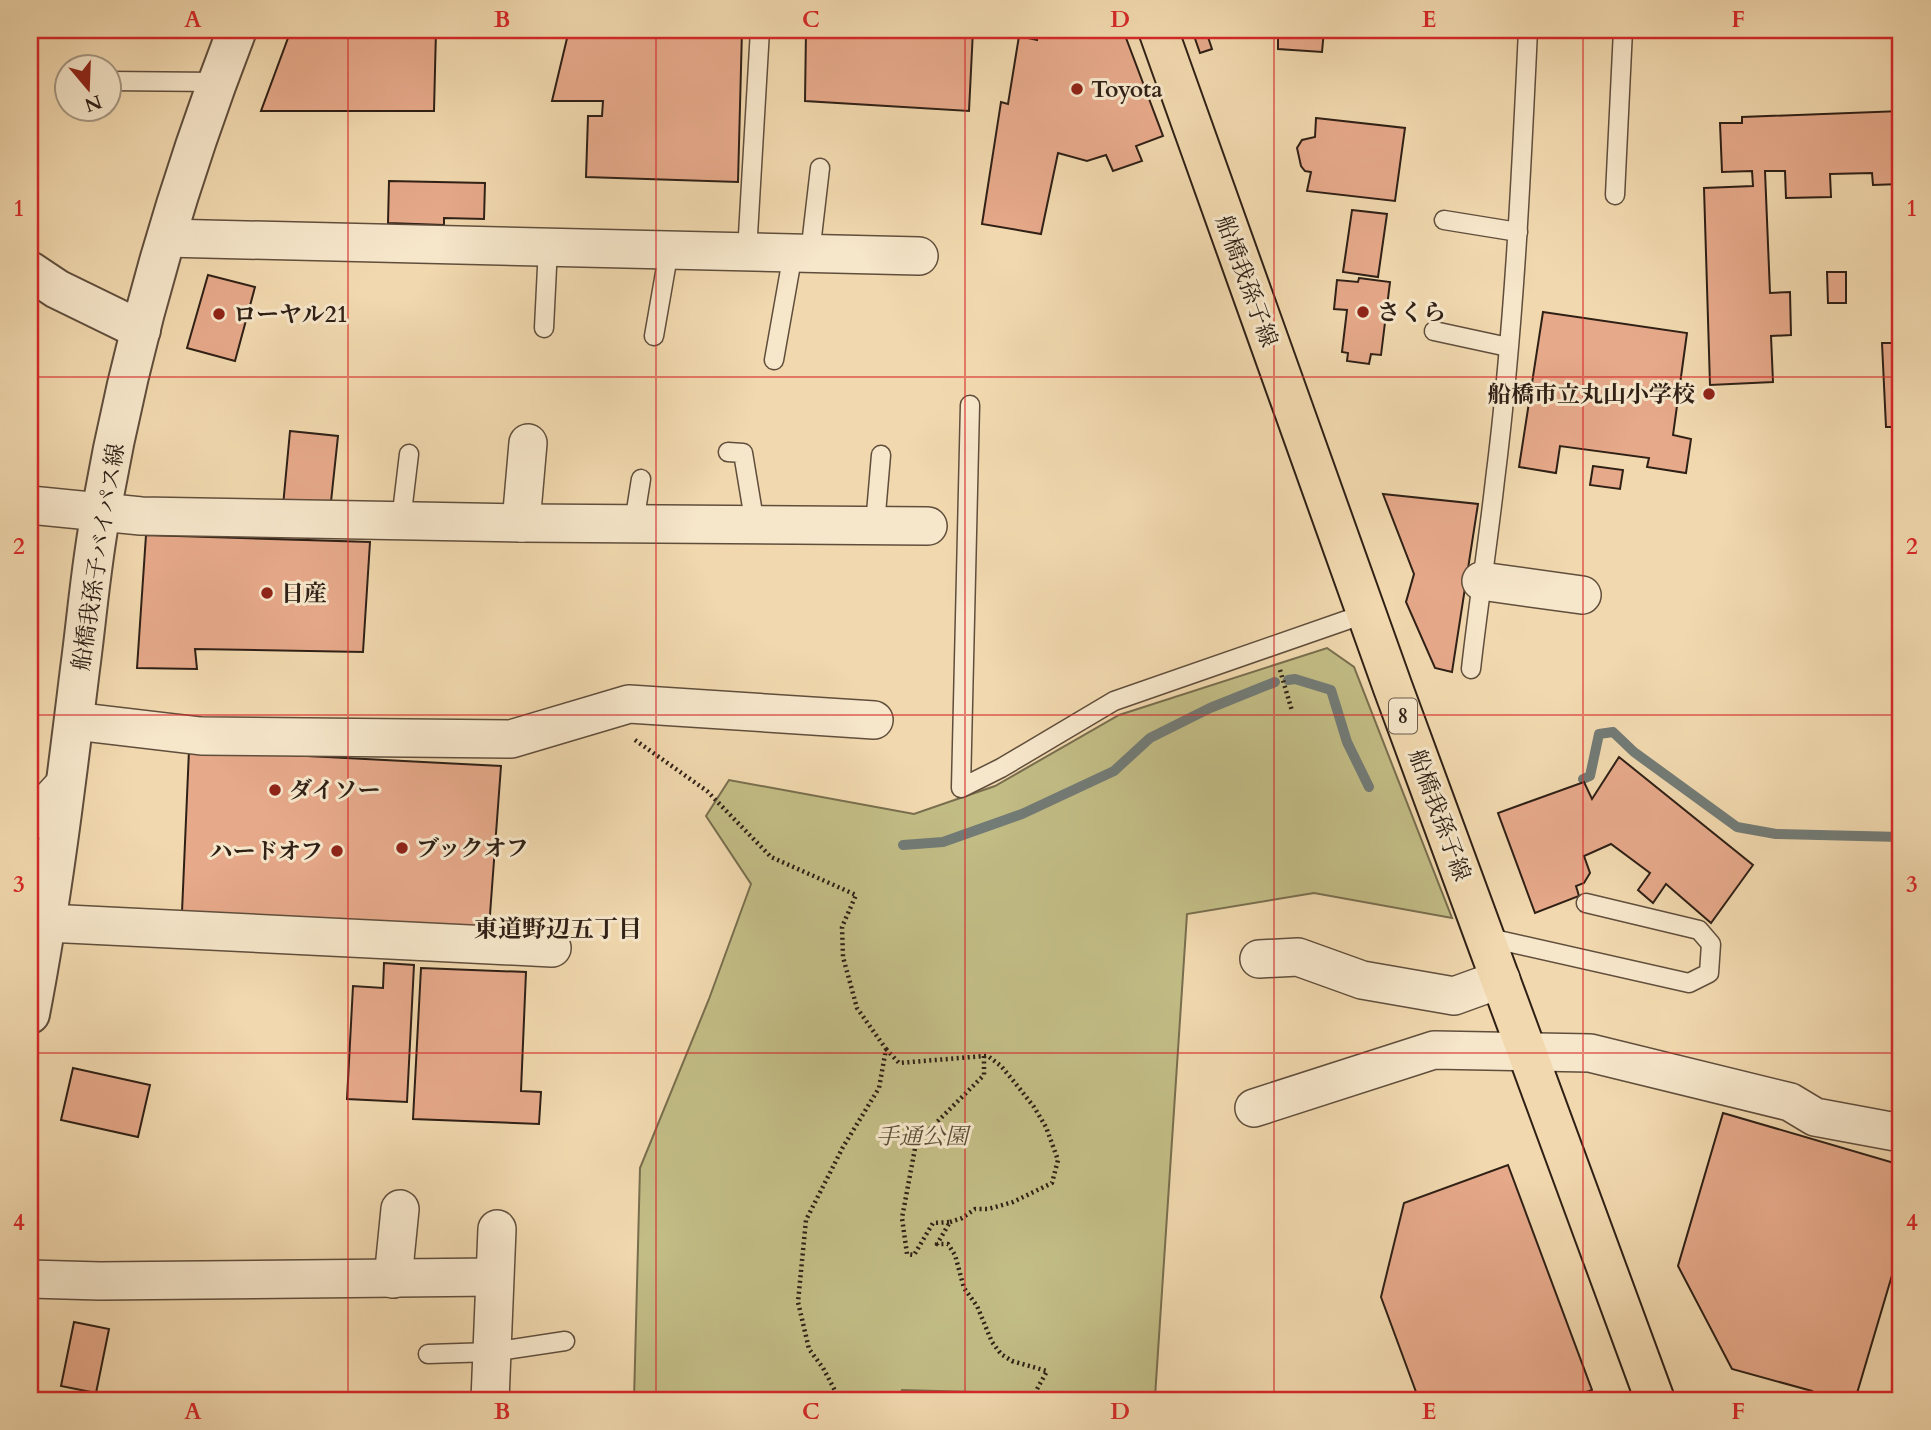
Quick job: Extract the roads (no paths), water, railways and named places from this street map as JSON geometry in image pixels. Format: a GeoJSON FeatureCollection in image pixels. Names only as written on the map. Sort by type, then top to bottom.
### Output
{"type":"FeatureCollection","features":[{"type":"Feature","properties":{"kind":"main road","name":"船橋我孫子線"},"geometry":{"type":"LineString","coordinates":[[1158,30],[1392,688],[1655,1400]]}},
{"type":"Feature","properties":{"kind":"street","name":"船橋我孫子バイパス線"},"geometry":{"type":"LineString","coordinates":[[30,1014],[47,923],[101,512],[141,330],[166,238],[203,120],[237,30]]}},
{"type":"Feature","properties":{"kind":"street"},"geometry":{"type":"LineString","coordinates":[[166,238],[919,256]]}},
{"type":"Feature","properties":{"kind":"street"},"geometry":{"type":"LineString","coordinates":[[30,271],[57,289],[141,330]]}},
{"type":"Feature","properties":{"kind":"street"},"geometry":{"type":"LineString","coordinates":[[521,523],[528,443]]}},
{"type":"Feature","properties":{"kind":"street"},"geometry":{"type":"LineString","coordinates":[[30,505],[141,516],[521,523],[928,526]]}},
{"type":"Feature","properties":{"kind":"street"},"geometry":{"type":"LineString","coordinates":[[1481,581],[1583,595]]}},
{"type":"Feature","properties":{"kind":"street"},"geometry":{"type":"LineString","coordinates":[[74,721],[201,736],[511,739],[629,704],[874,720]]}},
{"type":"Feature","properties":{"kind":"street"},"geometry":{"type":"LineString","coordinates":[[30,822],[65,784]]}},
{"type":"Feature","properties":{"kind":"street"},"geometry":{"type":"LineString","coordinates":[[47,923],[552,948]]}},
{"type":"Feature","properties":{"kind":"street"},"geometry":{"type":"LineString","coordinates":[[1259,959],[1298,957],[1362,980],[1454,996],[1501,979]]}},
{"type":"Feature","properties":{"kind":"street"},"geometry":{"type":"LineString","coordinates":[[1254,1108],[1434,1050],[1529,1054],[1590,1053],[1790,1102],[1815,1117],[1901,1133]]}},
{"type":"Feature","properties":{"kind":"street"},"geometry":{"type":"LineString","coordinates":[[393,1279],[400,1209]]}},
{"type":"Feature","properties":{"kind":"street"},"geometry":{"type":"LineString","coordinates":[[489,1400],[497,1229]]}},
{"type":"Feature","properties":{"kind":"street"},"geometry":{"type":"LineString","coordinates":[[30,1279],[100,1281],[494,1277]]}},
{"type":"Feature","properties":{"kind":"lane"},"geometry":{"type":"LineString","coordinates":[[747,252],[760,30]]}},
{"type":"Feature","properties":{"kind":"lane"},"geometry":{"type":"LineString","coordinates":[[1471,669],[1496,479],[1518,232],[1528,30]]}},
{"type":"Feature","properties":{"kind":"lane"},"geometry":{"type":"LineString","coordinates":[[1615,195],[1623,30]]}},
{"type":"Feature","properties":{"kind":"lane"},"geometry":{"type":"LineString","coordinates":[[122,81],[217,82]]}},
{"type":"Feature","properties":{"kind":"lane"},"geometry":{"type":"LineString","coordinates":[[774,360],[802,253],[820,168]]}},
{"type":"Feature","properties":{"kind":"lane"},"geometry":{"type":"LineString","coordinates":[[1444,220],[1518,232]]}},
{"type":"Feature","properties":{"kind":"lane"},"geometry":{"type":"LineString","coordinates":[[544,328],[548,247]]}},
{"type":"Feature","properties":{"kind":"lane"},"geometry":{"type":"LineString","coordinates":[[654,336],[669,250]]}},
{"type":"Feature","properties":{"kind":"lane"},"geometry":{"type":"LineString","coordinates":[[1434,331],[1507,347]]}},
{"type":"Feature","properties":{"kind":"lane"},"geometry":{"type":"LineString","coordinates":[[970,404],[961,788],[1001,768],[1114,701],[1347,620]]}},
{"type":"Feature","properties":{"kind":"lane"},"geometry":{"type":"LineString","coordinates":[[728,452],[743,453],[755,525]]}},
{"type":"Feature","properties":{"kind":"lane"},"geometry":{"type":"LineString","coordinates":[[401,521],[409,454]]}},
{"type":"Feature","properties":{"kind":"lane"},"geometry":{"type":"LineString","coordinates":[[875,525],[881,455]]}},
{"type":"Feature","properties":{"kind":"lane"},"geometry":{"type":"LineString","coordinates":[[634,523],[641,480]]}},
{"type":"Feature","properties":{"kind":"lane"},"geometry":{"type":"LineString","coordinates":[[1485,937],[1689,983],[1709,974],[1711,944],[1699,930],[1586,903]]}},
{"type":"Feature","properties":{"kind":"lane"},"geometry":{"type":"LineString","coordinates":[[428,1354],[492,1352],[565,1341]]}},
{"type":"Feature","properties":{"kind":"waterway"},"geometry":{"type":"LineString","coordinates":[[1288,680],[1295,679],[1331,690],[1347,742],[1369,787]]}},
{"type":"Feature","properties":{"kind":"waterway"},"geometry":{"type":"LineString","coordinates":[[903,845],[943,842],[1022,814],[1114,771],[1150,738],[1210,708],[1275,682]]}},
{"type":"Feature","properties":{"kind":"waterway"},"geometry":{"type":"LineString","coordinates":[[1583,779],[1590,776],[1599,734],[1613,732],[1634,752],[1737,827],[1776,834],[1901,837]]}},
{"type":"Feature","properties":{"kind":"place","name":"Toyota"},"geometry":{"type":"Point","coordinates":[1077,89]}},
{"type":"Feature","properties":{"kind":"place","name":"さくら"},"geometry":{"type":"Point","coordinates":[1363,312]}},
{"type":"Feature","properties":{"kind":"place","name":"ローヤル21"},"geometry":{"type":"Point","coordinates":[219,314]}},
{"type":"Feature","properties":{"kind":"place","name":"船橋市立丸山小学校"},"geometry":{"type":"Point","coordinates":[1709,394]}},
{"type":"Feature","properties":{"kind":"place","name":"日産"},"geometry":{"type":"Point","coordinates":[267,593]}},
{"type":"Feature","properties":{"kind":"place","name":"ダイソー"},"geometry":{"type":"Point","coordinates":[275,790]}},
{"type":"Feature","properties":{"kind":"place","name":"ブックオフ"},"geometry":{"type":"Point","coordinates":[402,848]}},
{"type":"Feature","properties":{"kind":"place","name":"ハードオフ"},"geometry":{"type":"Point","coordinates":[337,851]}},
{"type":"Feature","properties":{"kind":"district","name":"東道野辺五丁目"},"geometry":{"type":"Point","coordinates":[558,929]}},
{"type":"Feature","properties":{"kind":"park label","name":"手通公園"},"geometry":{"type":"Point","coordinates":[922,1136]}}]}
